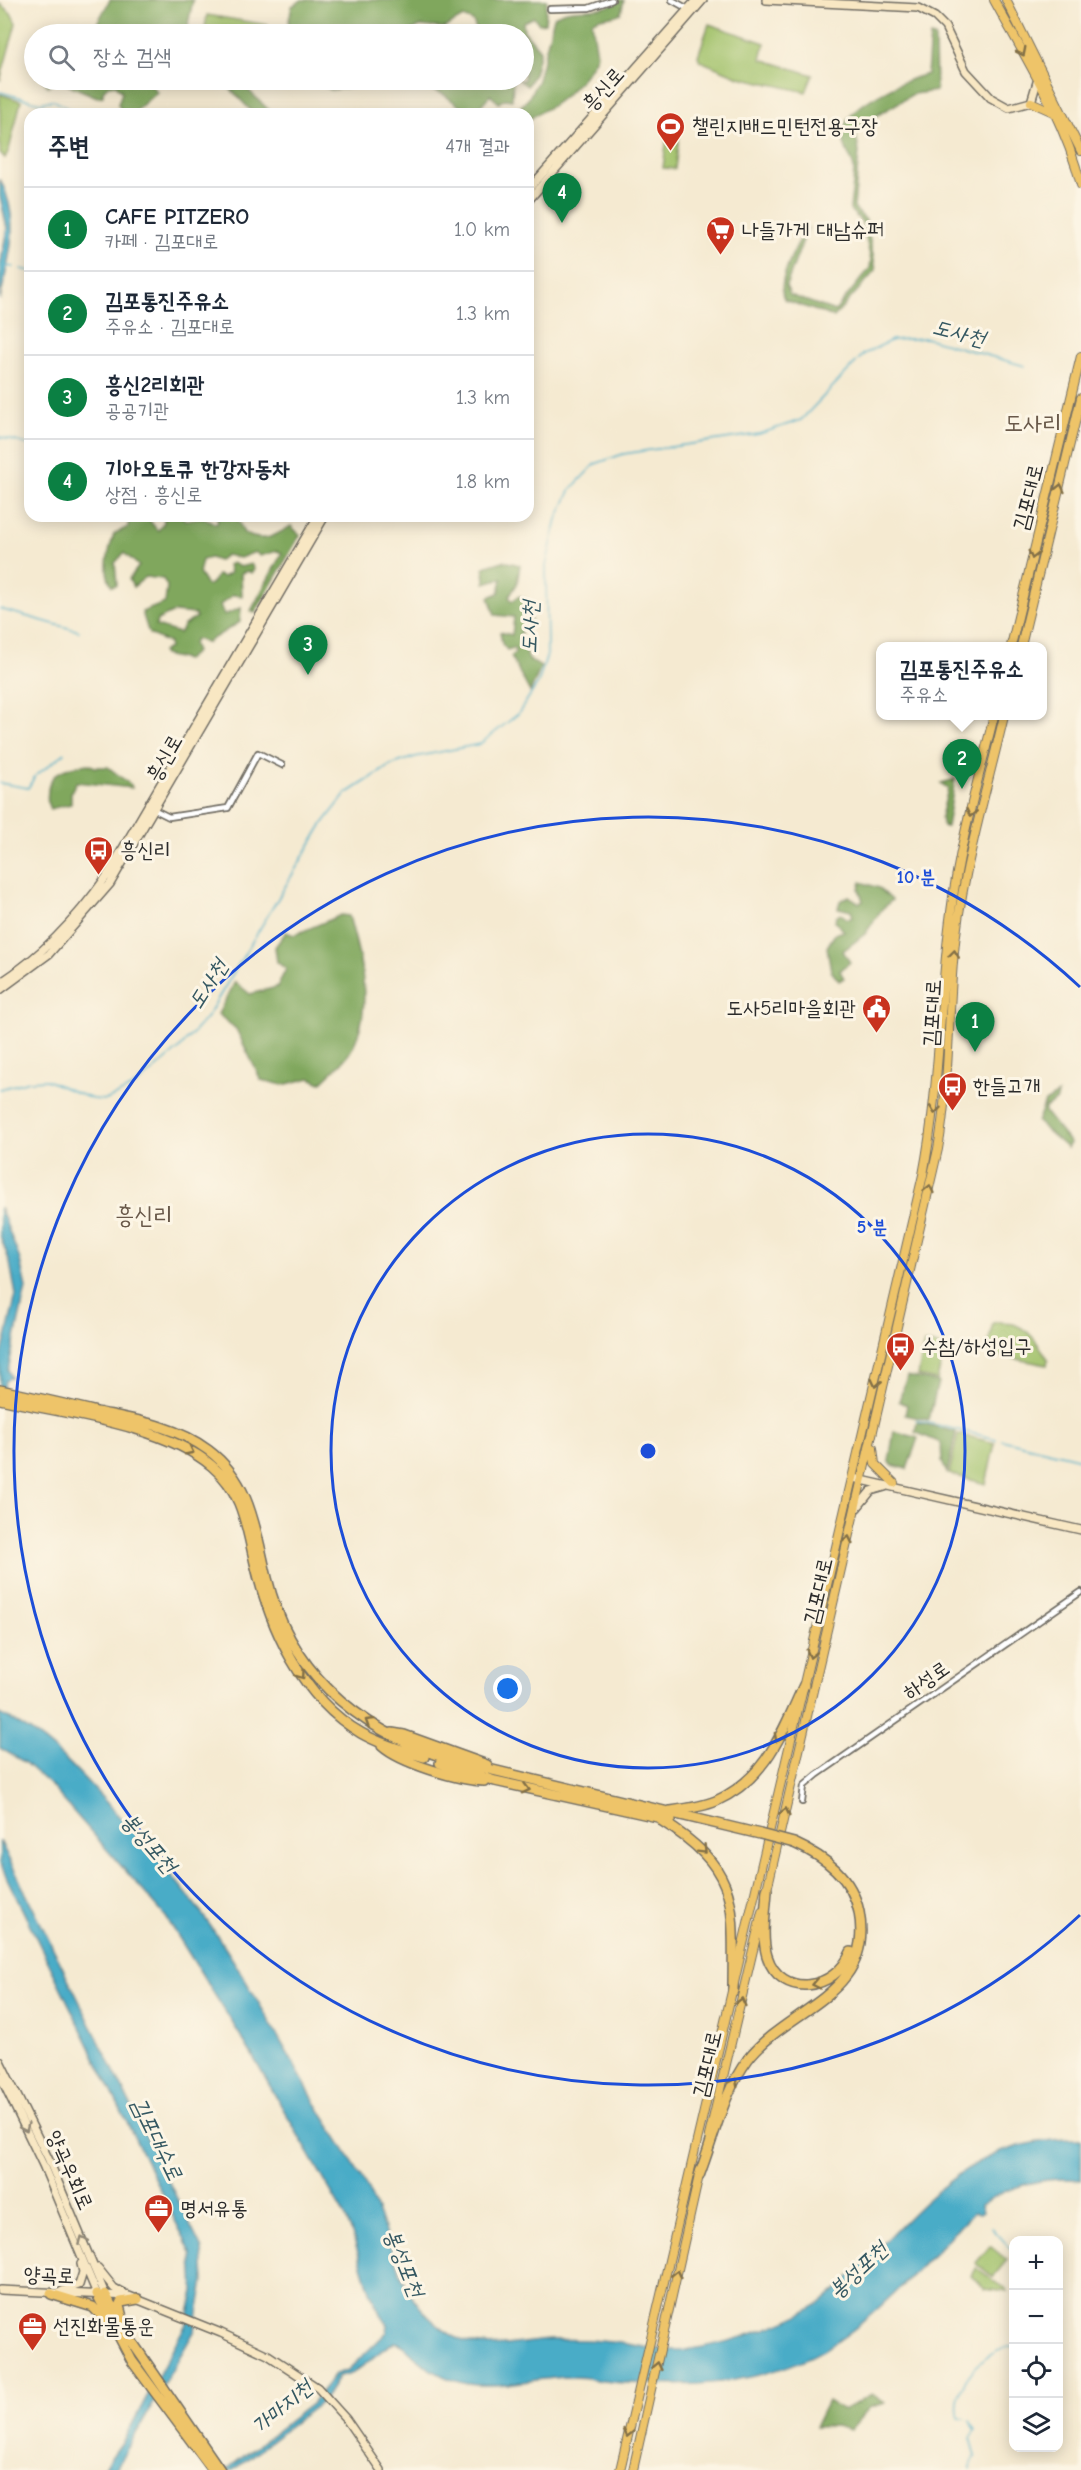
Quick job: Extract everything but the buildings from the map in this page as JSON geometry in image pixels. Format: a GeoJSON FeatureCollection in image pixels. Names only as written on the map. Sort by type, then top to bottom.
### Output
{"type":"FeatureCollection","features":[{"type":"Feature","properties":{"kind":"highway"},"geometry":{"type":"LineString","coordinates":[[0,1390],[17,1398],[136,1429],[196,1454],[228,1482],[244,1513],[266,1602],[293,1663],[306,1683],[332,1710],[358,1732],[378,1742],[495,1781],[760,1836]]}},
{"type":"Feature","properties":{"kind":"highway"},"geometry":{"type":"LineString","coordinates":[[0,1399],[17,1398],[160,1427],[189,1438],[225,1465],[242,1488],[256,1523],[268,1582],[281,1620],[304,1664],[331,1694],[387,1732],[425,1752],[792,1845],[817,1854],[834,1867],[853,1891],[861,1921],[857,1954],[851,1969],[829,1995],[775,2033],[750,2057],[726,2098],[699,2176]]}},
{"type":"Feature","properties":{"kind":"highway"},"geometry":{"type":"LineString","coordinates":[[665,1812],[715,1802],[751,1779],[769,1755],[804,1685]]}},
{"type":"Feature","properties":{"kind":"highway"},"geometry":{"type":"LineString","coordinates":[[655,1816],[693,1840],[712,1859],[728,1891],[733,1922],[733,1991]]}},
{"type":"Feature","properties":{"kind":"highway"},"geometry":{"type":"LineString","coordinates":[[767,1890],[765,1945],[776,1973],[789,1983],[808,1986],[818,1985],[834,1977],[842,1970],[853,1948],[855,1936],[852,1906],[836,1877],[792,1845]]}},
{"type":"Feature","properties":{"kind":"highway"},"geometry":{"type":"LineString","coordinates":[[51,2294],[93,2307],[132,2361]]}},
{"type":"Feature","properties":{"kind":"highway"},"geometry":{"type":"LineString","coordinates":[[101,2294],[216,2468]]}},
{"type":"Feature","properties":{"kind":"highway","name":"양곡로"},"geometry":{"type":"LineString","coordinates":[[101,2294],[132,2361],[164,2405],[216,2468]]}},
{"type":"Feature","properties":{"kind":"highway"},"geometry":{"type":"LineString","coordinates":[[128,2336],[119,2306],[124,2299],[133,2297]]}},
{"type":"Feature","properties":{"kind":"main road","name":"흥신로"},"geometry":{"type":"LineString","coordinates":[[534,194],[691,11],[696,0]]}},
{"type":"Feature","properties":{"kind":"main road","name":"흥신로"},"geometry":{"type":"LineString","coordinates":[[534,183],[703,0]]}},
{"type":"Feature","properties":{"kind":"main road"},"geometry":{"type":"LineString","coordinates":[[766,0],[897,5],[923,9],[945,27],[966,71],[991,98],[1001,105],[1013,108],[1030,102],[1053,112]]}},
{"type":"Feature","properties":{"kind":"main road"},"geometry":{"type":"LineString","coordinates":[[994,0],[1053,112],[1081,183]]}},
{"type":"Feature","properties":{"kind":"main road"},"geometry":{"type":"LineString","coordinates":[[1006,0],[1081,151]]}},
{"type":"Feature","properties":{"kind":"main road"},"geometry":{"type":"LineString","coordinates":[[1030,102],[1037,82]]}},
{"type":"Feature","properties":{"kind":"main road","name":"김포대로"},"geometry":{"type":"LineString","coordinates":[[1012,642],[1081,356]]}},
{"type":"Feature","properties":{"kind":"main road","name":"김포대로"},"geometry":{"type":"LineString","coordinates":[[1022,642],[1081,398]]}},
{"type":"Feature","properties":{"kind":"main road","name":"흥신로"},"geometry":{"type":"LineString","coordinates":[[0,983],[32,958],[65,926],[106,877],[314,522]]}},
{"type":"Feature","properties":{"kind":"main road","name":"흥신로"},"geometry":{"type":"LineString","coordinates":[[0,990],[48,954],[91,908],[117,873],[321,522]]}},
{"type":"Feature","properties":{"kind":"main road","name":"김포대로"},"geometry":{"type":"LineString","coordinates":[[620,2470],[853,1476],[932,1127],[951,910],[993,720]]}},
{"type":"Feature","properties":{"kind":"main road","name":"김포대로"},"geometry":{"type":"LineString","coordinates":[[633,2470],[944,1119],[953,961],[961,898],[1003,720]]}},
{"type":"Feature","properties":{"kind":"main road"},"geometry":{"type":"LineString","coordinates":[[873,1434],[874,1464],[893,1485]]}},
{"type":"Feature","properties":{"kind":"main road"},"geometry":{"type":"LineString","coordinates":[[853,1476],[1081,1528]]}},
{"type":"Feature","properties":{"kind":"main road"},"geometry":{"type":"LineString","coordinates":[[855,1510],[871,1491],[893,1485]]}},
{"type":"Feature","properties":{"kind":"main road","name":"양곡우회로"},"geometry":{"type":"LineString","coordinates":[[0,2061],[48,2158],[90,2257],[101,2294]]}},
{"type":"Feature","properties":{"kind":"main road","name":"양곡우회로"},"geometry":{"type":"LineString","coordinates":[[0,2076],[101,2294]]}},
{"type":"Feature","properties":{"kind":"main road"},"geometry":{"type":"LineString","coordinates":[[51,2294],[69,2289],[82,2281],[83,2272],[76,2244]]}},
{"type":"Feature","properties":{"kind":"main road"},"geometry":{"type":"LineString","coordinates":[[90,2257],[114,2288],[200,2323],[268,2355],[318,2388],[331,2400],[381,2470]]}},
{"type":"Feature","properties":{"kind":"main road","name":"양곡로"},"geometry":{"type":"LineString","coordinates":[[0,2290],[51,2294],[101,2294]]}},
{"type":"Feature","properties":{"kind":"main road"},"geometry":{"type":"LineString","coordinates":[[101,2294],[133,2297]]}},
{"type":"Feature","properties":{"kind":"street"},"geometry":{"type":"LineString","coordinates":[[550,9],[589,8],[612,0]]}},
{"type":"Feature","properties":{"kind":"street"},"geometry":{"type":"LineString","coordinates":[[672,0],[691,11]]}},
{"type":"Feature","properties":{"kind":"street"},"geometry":{"type":"LineString","coordinates":[[153,809],[169,818],[228,808],[258,753],[282,765]]}},
{"type":"Feature","properties":{"kind":"street","name":"하성로"},"geometry":{"type":"LineString","coordinates":[[801,1802],[804,1786],[817,1775],[1081,1592]]}},
{"type":"Feature","properties":{"kind":"green space"},"geometry":{"type":"Polygon","coordinates":[[[110,0],[193,0],[188,24],[97,24],[110,0]]]}},
{"type":"Feature","properties":{"kind":"green space"},"geometry":{"type":"Polygon","coordinates":[[[302,0],[547,0],[545,23],[539,24],[534,17],[523,24],[474,24],[473,21],[463,17],[451,24],[288,24],[292,6],[302,0]]]}},
{"type":"Feature","properties":{"kind":"green space"},"geometry":{"type":"Polygon","coordinates":[[[624,0],[621,13],[592,22],[597,55],[580,81],[556,103],[534,116],[534,108],[519,108],[528,99],[538,80],[554,17],[569,11],[611,5],[624,0]]]}},
{"type":"Feature","properties":{"kind":"green space"},"geometry":{"type":"Polygon","coordinates":[[[0,4],[11,13],[16,23],[0,81],[0,4]]]}},
{"type":"Feature","properties":{"kind":"green space"},"geometry":{"type":"Polygon","coordinates":[[[207,15],[262,24],[206,24],[207,15]]]}},
{"type":"Feature","properties":{"kind":"green space"},"geometry":{"type":"Polygon","coordinates":[[[709,24],[765,43],[761,59],[813,75],[806,92],[739,77],[700,61],[698,56],[709,24]]]}},
{"type":"Feature","properties":{"kind":"green space"},"geometry":{"type":"Polygon","coordinates":[[[930,36],[935,37],[936,91],[913,94],[861,125],[856,134],[859,152],[854,208],[866,220],[876,270],[834,317],[785,300],[782,293],[785,274],[793,252],[808,227],[786,286],[790,295],[835,311],[870,268],[871,260],[862,222],[850,210],[854,168],[844,144],[844,129],[848,120],[866,102],[892,87],[927,74],[930,36]]]}},
{"type":"Feature","properties":{"kind":"green space"},"geometry":{"type":"Polygon","coordinates":[[[534,43],[540,50],[534,74],[534,43]]]}},
{"type":"Feature","properties":{"kind":"green space"},"geometry":{"type":"Polygon","coordinates":[[[80,90],[104,90],[103,96],[97,97],[80,90]]]}},
{"type":"Feature","properties":{"kind":"green space"},"geometry":{"type":"Polygon","coordinates":[[[120,90],[155,90],[157,92],[139,108],[120,108],[118,104],[122,92],[120,90]]]}},
{"type":"Feature","properties":{"kind":"green space"},"geometry":{"type":"Polygon","coordinates":[[[231,90],[248,90],[267,108],[248,108],[231,90]]]}},
{"type":"Feature","properties":{"kind":"green space"},"geometry":{"type":"Polygon","coordinates":[[[432,90],[512,90],[512,100],[504,99],[499,103],[490,95],[479,108],[462,108],[443,94],[432,90]]]}},
{"type":"Feature","properties":{"kind":"green space"},"geometry":{"type":"Polygon","coordinates":[[[0,94],[21,101],[5,158],[0,153],[0,94]]]}},
{"type":"Feature","properties":{"kind":"green space","name":"챌린지배드민턴전용구장"},"geometry":{"type":"Polygon","coordinates":[[[667,135],[679,137],[675,169],[663,168],[667,135]]]}},
{"type":"Feature","properties":{"kind":"green space"},"geometry":{"type":"Polygon","coordinates":[[[128,522],[151,522],[158,531],[164,522],[212,522],[216,524],[217,522],[239,522],[244,533],[257,538],[269,537],[291,526],[300,535],[255,613],[251,611],[282,553],[277,551],[260,556],[255,552],[240,558],[226,555],[218,561],[210,558],[202,560],[199,573],[207,586],[217,575],[223,577],[230,573],[228,565],[232,563],[240,567],[251,564],[254,569],[252,573],[247,571],[241,573],[242,596],[233,595],[220,605],[224,615],[241,608],[240,622],[206,643],[196,639],[193,643],[196,652],[186,660],[164,655],[162,652],[169,648],[169,643],[149,634],[142,612],[165,603],[167,586],[163,579],[146,577],[133,587],[129,579],[139,566],[124,553],[115,563],[117,585],[112,586],[107,574],[107,560],[114,534],[128,527],[128,522]],[[174,612],[157,620],[156,626],[179,633],[184,625],[196,618],[195,614],[174,612]]]}},
{"type":"Feature","properties":{"kind":"green space"},"geometry":{"type":"Polygon","coordinates":[[[503,561],[520,565],[517,584],[509,597],[512,601],[519,596],[526,599],[531,622],[522,627],[520,635],[529,660],[541,667],[530,692],[511,657],[515,653],[514,648],[507,650],[502,644],[500,632],[512,635],[514,617],[495,615],[489,597],[499,593],[502,578],[485,583],[484,567],[503,561]]]}},
{"type":"Feature","properties":{"kind":"green space"},"geometry":{"type":"Polygon","coordinates":[[[88,764],[95,767],[108,767],[132,788],[76,782],[71,792],[71,804],[50,809],[47,796],[52,778],[62,771],[88,764]]]}},
{"type":"Feature","properties":{"kind":"green space"},"geometry":{"type":"Polygon","coordinates":[[[955,779],[947,827],[943,827],[941,817],[948,789],[941,783],[955,779]]]}},
{"type":"Feature","properties":{"kind":"green space"},"geometry":{"type":"Polygon","coordinates":[[[861,882],[879,888],[892,900],[882,909],[865,934],[843,951],[850,962],[840,971],[844,978],[839,981],[831,971],[827,947],[835,934],[844,931],[835,921],[836,916],[841,914],[848,919],[853,917],[851,911],[838,908],[840,901],[849,896],[859,903],[863,901],[859,889],[861,882]]]}},
{"type":"Feature","properties":{"kind":"green space"},"geometry":{"type":"Polygon","coordinates":[[[341,915],[349,916],[361,967],[364,1002],[358,1036],[350,1052],[321,1083],[310,1078],[283,1085],[261,1080],[236,1029],[218,1014],[235,982],[250,994],[277,987],[286,969],[277,962],[275,947],[286,932],[294,935],[341,915]]]}},
{"type":"Feature","properties":{"kind":"green space"},"geometry":{"type":"Polygon","coordinates":[[[1058,1094],[1057,1100],[1045,1108],[1045,1112],[1070,1143],[1067,1148],[1037,1122],[1045,1102],[1058,1094]]]}},
{"type":"Feature","properties":{"kind":"green space"},"geometry":{"type":"Polygon","coordinates":[[[993,1323],[1015,1324],[1028,1332],[1048,1359],[1047,1365],[986,1353],[993,1323]]]}},
{"type":"Feature","properties":{"kind":"green space"},"geometry":{"type":"Polygon","coordinates":[[[924,1343],[945,1347],[937,1380],[918,1376],[924,1343]]]}},
{"type":"Feature","properties":{"kind":"green space"},"geometry":{"type":"Polygon","coordinates":[[[907,1376],[938,1382],[929,1420],[905,1415],[907,1405],[899,1401],[907,1376]]]}},
{"type":"Feature","properties":{"kind":"green space"},"geometry":{"type":"Polygon","coordinates":[[[917,1422],[956,1432],[947,1473],[942,1462],[941,1443],[915,1432],[917,1422]]]}},
{"type":"Feature","properties":{"kind":"green space"},"geometry":{"type":"Polygon","coordinates":[[[894,1431],[918,1438],[907,1469],[892,1465],[889,1461],[894,1431]]]}},
{"type":"Feature","properties":{"kind":"green space"},"geometry":{"type":"Polygon","coordinates":[[[958,1434],[995,1443],[986,1484],[949,1474],[958,1434]]]}},
{"type":"Feature","properties":{"kind":"green space"},"geometry":{"type":"Polygon","coordinates":[[[990,2246],[1007,2260],[993,2277],[976,2263],[990,2246]]]}},
{"type":"Feature","properties":{"kind":"green space"},"geometry":{"type":"Polygon","coordinates":[[[977,2268],[1007,2292],[985,2289],[971,2276],[977,2268]]]}},
{"type":"Feature","properties":{"kind":"green space"},"geometry":{"type":"Polygon","coordinates":[[[872,2394],[885,2403],[869,2408],[850,2430],[836,2426],[815,2427],[828,2401],[843,2410],[872,2394]]]}},
{"type":"Feature","properties":{"kind":"water"},"geometry":{"type":"Polygon","coordinates":[[[0,179],[11,210],[12,239],[0,300],[0,267],[7,228],[0,196],[0,179]]]}},
{"type":"Feature","properties":{"kind":"water"},"geometry":{"type":"Polygon","coordinates":[[[0,1207],[20,1260],[26,1288],[8,1370],[11,1377],[5,1381],[0,1401],[0,1362],[16,1295],[10,1263],[0,1235],[0,1207]]]}},
{"type":"Feature","properties":{"kind":"water","name":"봉성포천"},"geometry":{"type":"Polygon","coordinates":[[[0,1714],[48,1744],[76,1770],[160,1862],[202,1914],[248,1984],[362,2179],[408,2290],[435,2323],[466,2342],[490,2346],[552,2340],[582,2340],[669,2350],[727,2341],[791,2319],[823,2301],[937,2192],[966,2170],[999,2153],[1036,2142],[1081,2139],[1081,2180],[1042,2181],[1016,2187],[992,2198],[981,2205],[983,2212],[973,2213],[894,2293],[845,2336],[823,2350],[776,2370],[751,2377],[700,2384],[613,2382],[563,2377],[499,2385],[469,2384],[443,2376],[395,2342],[354,2372],[339,2376],[324,2400],[233,2470],[226,2470],[311,2404],[336,2374],[348,2370],[387,2332],[388,2325],[368,2286],[344,2214],[245,2043],[166,1917],[51,1786],[24,1762],[0,1748],[0,1714]]]}},
{"type":"Feature","properties":{"kind":"water"},"geometry":{"type":"Polygon","coordinates":[[[0,1841],[202,2249],[204,2281],[195,2330],[115,2470],[102,2470],[123,2441],[187,2322],[194,2292],[192,2255],[0,1864],[0,1841]]]}},
{"type":"Feature","properties":{"kind":"waterway"},"geometry":{"type":"LineString","coordinates":[[0,92],[40,103],[53,100],[67,108]]}},
{"type":"Feature","properties":{"kind":"waterway"},"geometry":{"type":"LineString","coordinates":[[6,266],[14,267]]}},
{"type":"Feature","properties":{"kind":"waterway","name":"도사천"},"geometry":{"type":"LineString","coordinates":[[0,1089],[29,1081],[46,1080],[92,1099],[106,1100],[133,1087],[179,1049],[207,1017],[322,825],[346,794],[391,765],[415,757],[480,744],[518,714],[538,683],[547,655],[546,566],[557,519],[571,489],[595,464],[623,454],[759,434],[801,420],[864,354],[892,340],[926,338],[1025,366]]}},
{"type":"Feature","properties":{"kind":"waterway"},"geometry":{"type":"LineString","coordinates":[[0,437],[24,443]]}},
{"type":"Feature","properties":{"kind":"waterway"},"geometry":{"type":"LineString","coordinates":[[0,609],[79,631]]}},
{"type":"Feature","properties":{"kind":"waterway"},"geometry":{"type":"LineString","coordinates":[[0,783],[28,788],[35,776],[65,753]]}},
{"type":"Feature","properties":{"kind":"waterway"},"geometry":{"type":"LineString","coordinates":[[916,1420],[996,1439]]}},
{"type":"Feature","properties":{"kind":"waterway"},"geometry":{"type":"LineString","coordinates":[[1002,1440],[1081,1459]]}},
{"type":"Feature","properties":{"kind":"waterway"},"geometry":{"type":"LineString","coordinates":[[992,2228],[1009,2247]]}},
{"type":"Feature","properties":{"kind":"waterway"},"geometry":{"type":"LineString","coordinates":[[1063,2307],[1067,2312],[1063,2316]]}},
{"type":"Feature","properties":{"kind":"waterway"},"geometry":{"type":"LineString","coordinates":[[966,2419],[959,2418],[958,2406],[965,2382],[981,2362],[991,2354],[1009,2347]]}},
{"type":"Feature","properties":{"kind":"waterway"},"geometry":{"type":"LineString","coordinates":[[970,2421],[976,2430],[971,2438],[976,2456],[971,2463],[971,2470]]}},
{"type":"Feature","properties":{"kind":"place","name":"챌린지배드민턴전용구장"},"geometry":{"type":"Point","coordinates":[671,152]}},
{"type":"Feature","properties":{"kind":"place","name":"기아오토큐 한강자동차"},"geometry":{"type":"Point","coordinates":[562,223]}},
{"type":"Feature","properties":{"kind":"place","name":"나들가게 대남슈퍼"},"geometry":{"type":"Point","coordinates":[721,256]}},
{"type":"Feature","properties":{"kind":"place","name":"흥신2리회관"},"geometry":{"type":"Point","coordinates":[308,675]}},
{"type":"Feature","properties":{"kind":"place","name":"김포통진주유소"},"geometry":{"type":"Point","coordinates":[962,789]}},
{"type":"Feature","properties":{"kind":"place","name":"흥신리"},"geometry":{"type":"Point","coordinates":[99,876]}},
{"type":"Feature","properties":{"kind":"place","name":"도사5리마을회관"},"geometry":{"type":"Point","coordinates":[877,1034]}},
{"type":"Feature","properties":{"kind":"place","name":"CAFE PITZERO"},"geometry":{"type":"Point","coordinates":[975,1052]}},
{"type":"Feature","properties":{"kind":"place","name":"한들고개"},"geometry":{"type":"Point","coordinates":[952,1112]}},
{"type":"Feature","properties":{"kind":"place","name":"수참/하성입구"},"geometry":{"type":"Point","coordinates":[900,1372]}},
{"type":"Feature","properties":{"kind":"place","name":"명서유통"},"geometry":{"type":"Point","coordinates":[159,2234]}},
{"type":"Feature","properties":{"kind":"place","name":"선진화물통운"},"geometry":{"type":"Point","coordinates":[32,2352]}},
{"type":"Feature","properties":{"kind":"district","name":"도사리"},"geometry":{"type":"Point","coordinates":[1033,423]}},
{"type":"Feature","properties":{"kind":"district","name":"흥신리"},"geometry":{"type":"Point","coordinates":[144,1215]}},
{"type":"Feature","properties":{"kind":"water label","name":"김포대수로"},"geometry":{"type":"Point","coordinates":[157,2139]}},
{"type":"Feature","properties":{"kind":"water label","name":"가마지천"},"geometry":{"type":"Point","coordinates":[282,2407]}}]}
